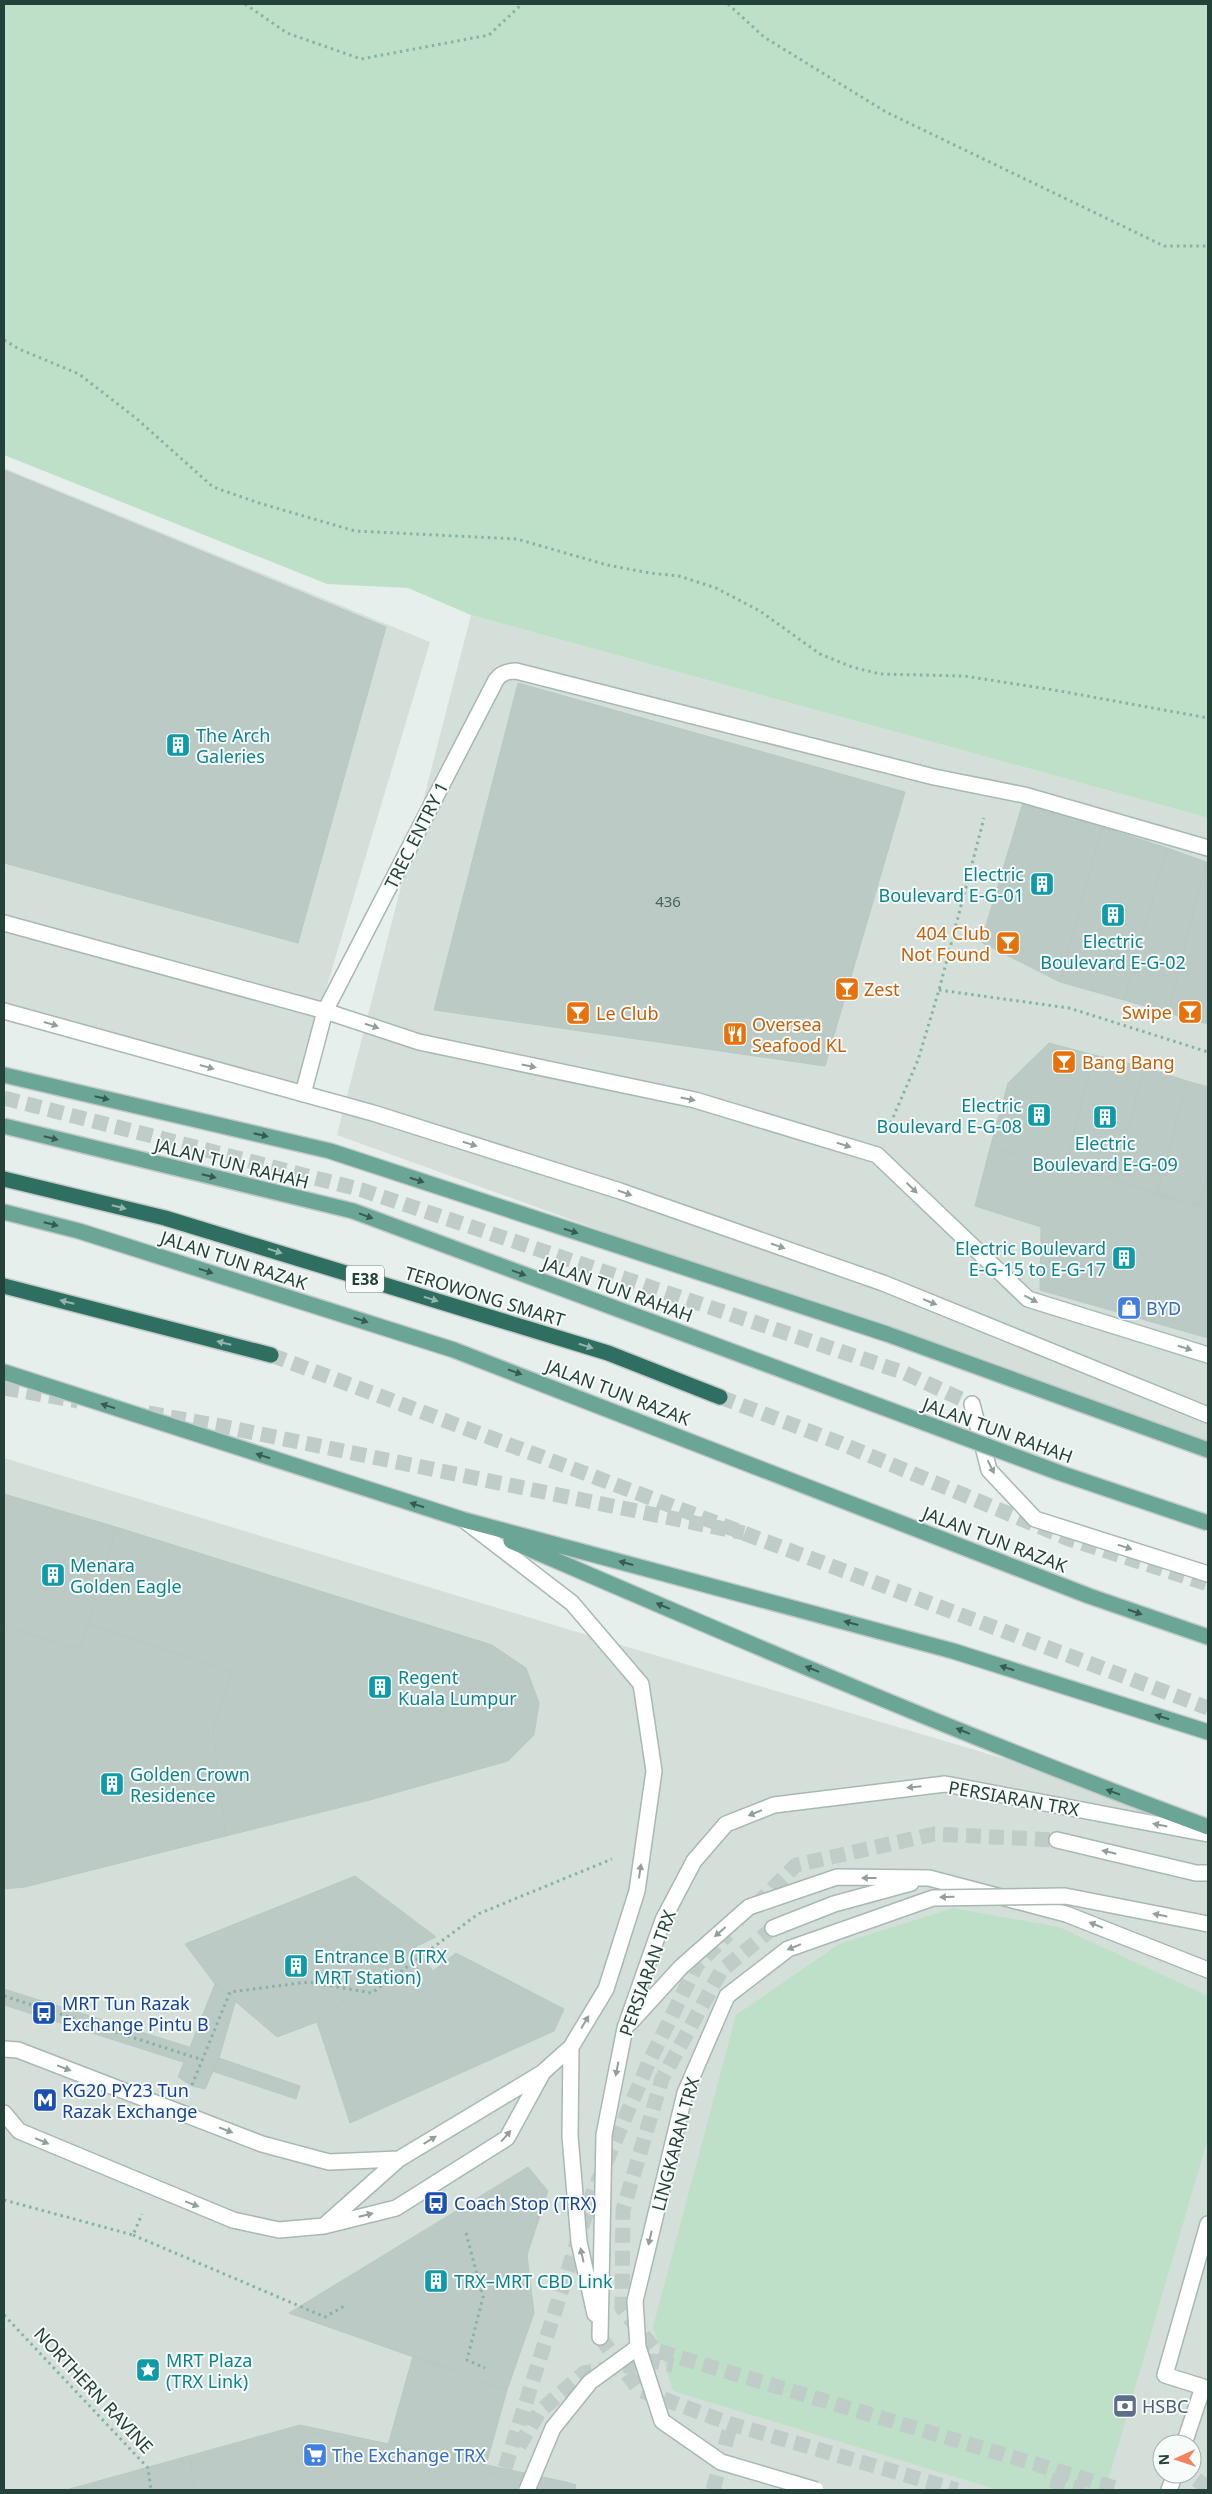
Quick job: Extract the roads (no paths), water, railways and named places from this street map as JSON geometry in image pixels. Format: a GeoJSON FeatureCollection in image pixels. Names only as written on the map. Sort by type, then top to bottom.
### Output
{"type":"FeatureCollection","features":[{"type":"Feature","properties":{"kind":"highway","name":"TEROWONG SMART"},"geometry":{"type":"LineString","coordinates":[[4,1178],[174,1220],[608,1353],[720,1396]]}},
{"type":"Feature","properties":{"kind":"highway"},"geometry":{"type":"LineString","coordinates":[[4,1286],[271,1355]]}},
{"type":"Feature","properties":{"kind":"main road"},"geometry":{"type":"LineString","coordinates":[[4,1075],[330,1151],[887,1334],[1208,1450]]}},
{"type":"Feature","properties":{"kind":"main road","name":"JALAN TUN RAHAH"},"geometry":{"type":"LineString","coordinates":[[4,1126],[352,1211],[1051,1470],[1208,1523]]}},
{"type":"Feature","properties":{"kind":"main road","name":"JALAN TUN RAZAK"},"geometry":{"type":"LineString","coordinates":[[4,1212],[79,1231],[454,1350],[1089,1596],[1208,1637]]}},
{"type":"Feature","properties":{"kind":"main road"},"geometry":{"type":"LineString","coordinates":[[4,1372],[464,1520],[953,1651],[1208,1732]]}},
{"type":"Feature","properties":{"kind":"main road"},"geometry":{"type":"LineString","coordinates":[[464,1520],[797,1663],[1093,1784],[1208,1827]]}},
{"type":"Feature","properties":{"kind":"street","name":"TREC ENTRY 1"},"geometry":{"type":"LineString","coordinates":[[303,1094],[325,1011],[499,675],[516,671],[934,778],[1024,795],[1208,848]]}},
{"type":"Feature","properties":{"kind":"street"},"geometry":{"type":"LineString","coordinates":[[4,923],[325,1011],[419,1042],[695,1100],[877,1154],[1028,1299],[1208,1355]]}},
{"type":"Feature","properties":{"kind":"street"},"geometry":{"type":"LineString","coordinates":[[4,1011],[373,1113],[620,1191],[883,1283],[1208,1415]]}},
{"type":"Feature","properties":{"kind":"street"},"geometry":{"type":"LineString","coordinates":[[972,1404],[990,1470],[1035,1519],[1208,1574]]}},
{"type":"Feature","properties":{"kind":"street"},"geometry":{"type":"LineString","coordinates":[[324,2226],[399,2159],[542,2073],[571,2047],[606,1989],[637,1891],[654,1771],[641,1684],[572,1603],[464,1520]]}},
{"type":"Feature","properties":{"kind":"street","name":"PERSIARAN TRX"},"geometry":{"type":"LineString","coordinates":[[571,2047],[570,2136],[579,2242],[600,2337],[604,2135],[625,2028],[663,1920],[694,1861],[726,1824],[774,1805],[945,1784],[1208,1834]]}},
{"type":"Feature","properties":{"kind":"street"},"geometry":{"type":"LineString","coordinates":[[1057,1840],[1196,1873],[1208,1873]]}},
{"type":"Feature","properties":{"kind":"street"},"geometry":{"type":"LineString","coordinates":[[625,2028],[681,1967],[749,1907],[837,1878],[929,1878],[1066,1914],[1208,1970]]}},
{"type":"Feature","properties":{"kind":"street"},"geometry":{"type":"LineString","coordinates":[[773,1928],[834,1904],[929,1878]]}},
{"type":"Feature","properties":{"kind":"street","name":"LINGKARAN TRX"},"geometry":{"type":"LineString","coordinates":[[816,2490],[721,2462],[662,2421],[638,2347],[635,2301],[685,2093],[727,1996],[788,1949],[933,1898],[1065,1896],[1208,1924]]}},
{"type":"Feature","properties":{"kind":"street"},"geometry":{"type":"LineString","coordinates":[[4,2050],[18,2050],[262,2144],[329,2162],[399,2159]]}},
{"type":"Feature","properties":{"kind":"street"},"geometry":{"type":"LineString","coordinates":[[4,2113],[19,2131],[233,2220],[279,2230],[324,2226],[396,2208],[507,2138],[542,2073]]}},
{"type":"Feature","properties":{"kind":"street"},"geometry":{"type":"LineString","coordinates":[[1188,2434],[1206,2387],[1165,2375],[1208,2224]]}},
{"type":"Feature","properties":{"kind":"street"},"geometry":{"type":"LineString","coordinates":[[526,2490],[553,2428],[590,2382],[638,2347]]}},
{"type":"Feature","properties":{"kind":"tunnel"},"geometry":{"type":"LineString","coordinates":[[4,1098],[362,1190],[905,1373],[972,1404]]}},
{"type":"Feature","properties":{"kind":"tunnel"},"geometry":{"type":"LineString","coordinates":[[271,1355],[1208,1708]]}},
{"type":"Feature","properties":{"kind":"tunnel"},"geometry":{"type":"LineString","coordinates":[[4,1388],[78,1401]]}},
{"type":"Feature","properties":{"kind":"tunnel"},"geometry":{"type":"LineString","coordinates":[[720,1397],[840,1443],[1069,1539],[1208,1584]]}},
{"type":"Feature","properties":{"kind":"tunnel"},"geometry":{"type":"LineString","coordinates":[[148,1413],[226,1427],[744,1533]]}},
{"type":"Feature","properties":{"kind":"tunnel"},"geometry":{"type":"LineString","coordinates":[[756,1905],[796,1865],[934,1834],[1057,1840]]}},
{"type":"Feature","properties":{"kind":"tunnel"},"geometry":{"type":"LineString","coordinates":[[773,1928],[721,1971],[662,2079],[623,2210],[622,2308],[655,2350],[1122,2490]]}},
{"type":"Feature","properties":{"kind":"tunnel"},"geometry":{"type":"LineString","coordinates":[[505,2468],[592,2195],[649,2062],[697,1965],[728,1934]]}},
{"type":"Feature","properties":{"kind":"tunnel"},"geometry":{"type":"LineString","coordinates":[[600,2337],[639,2390],[731,2424],[957,2490]]}},
{"type":"Feature","properties":{"kind":"tunnel"},"geometry":{"type":"LineString","coordinates":[[519,2446],[540,2411],[584,2373],[653,2361],[673,2365]]}},
{"type":"Feature","properties":{"kind":"tunnel"},"geometry":{"type":"LineString","coordinates":[[713,2490],[731,2424]]}},
{"type":"Feature","properties":{"kind":"tunnel"},"geometry":{"type":"LineString","coordinates":[[1198,2490],[1208,2476]]}},
{"type":"Feature","properties":{"kind":"tunnel"},"geometry":{"type":"LineString","coordinates":[[1051,2480],[1084,2490]]}},
{"type":"Feature","properties":{"kind":"place","name":"The Arch Galeries"},"geometry":{"type":"Point","coordinates":[178,745]}},
{"type":"Feature","properties":{"kind":"place","name":"Electric Boulevard E-G-01"},"geometry":{"type":"Point","coordinates":[1042,884]}},
{"type":"Feature","properties":{"kind":"place","name":"Electric Boulevard E-G-02"},"geometry":{"type":"Point","coordinates":[1113,915]}},
{"type":"Feature","properties":{"kind":"place","name":"404 Club Not Found"},"geometry":{"type":"Point","coordinates":[1008,943]}},
{"type":"Feature","properties":{"kind":"place","name":"Zest"},"geometry":{"type":"Point","coordinates":[847,989]}},
{"type":"Feature","properties":{"kind":"place","name":"Swipe"},"geometry":{"type":"Point","coordinates":[1190,1012]}},
{"type":"Feature","properties":{"kind":"place","name":"Le Club"},"geometry":{"type":"Point","coordinates":[578,1013]}},
{"type":"Feature","properties":{"kind":"place","name":"Oversea Seafood KL"},"geometry":{"type":"Point","coordinates":[735,1034]}},
{"type":"Feature","properties":{"kind":"place","name":"Bang Bang"},"geometry":{"type":"Point","coordinates":[1064,1062]}},
{"type":"Feature","properties":{"kind":"place","name":"Electric Boulevard E-G-08"},"geometry":{"type":"Point","coordinates":[1039,1115]}},
{"type":"Feature","properties":{"kind":"place","name":"Electric Boulevard E-G-09"},"geometry":{"type":"Point","coordinates":[1105,1117]}},
{"type":"Feature","properties":{"kind":"place","name":"Electric Boulevard E-G-15 to E-G-17"},"geometry":{"type":"Point","coordinates":[1124,1258]}},
{"type":"Feature","properties":{"kind":"place","name":"BYD"},"geometry":{"type":"Point","coordinates":[1129,1308]}},
{"type":"Feature","properties":{"kind":"place","name":"Menara Golden Eagle"},"geometry":{"type":"Point","coordinates":[53,1575]}},
{"type":"Feature","properties":{"kind":"place","name":"Regent Kuala Lumpur"},"geometry":{"type":"Point","coordinates":[380,1687]}},
{"type":"Feature","properties":{"kind":"place","name":"Golden Crown Residence"},"geometry":{"type":"Point","coordinates":[112,1784]}},
{"type":"Feature","properties":{"kind":"place","name":"Entrance B (TRX MRT Station)"},"geometry":{"type":"Point","coordinates":[296,1966]}},
{"type":"Feature","properties":{"kind":"place","name":"MRT Tun Razak Exchange Pintu B"},"geometry":{"type":"Point","coordinates":[44,2013]}},
{"type":"Feature","properties":{"kind":"place","name":"KG20 PY23 Tun Razak Exchange"},"geometry":{"type":"Point","coordinates":[45,2100]}},
{"type":"Feature","properties":{"kind":"place","name":"Coach Stop (TRX)"},"geometry":{"type":"Point","coordinates":[436,2203]}},
{"type":"Feature","properties":{"kind":"place","name":"TRX–MRT CBD Link"},"geometry":{"type":"Point","coordinates":[436,2281]}},
{"type":"Feature","properties":{"kind":"place","name":"MRT Plaza (TRX Link)"},"geometry":{"type":"Point","coordinates":[148,2370]}},
{"type":"Feature","properties":{"kind":"place","name":"HSBC"},"geometry":{"type":"Point","coordinates":[1125,2406]}},
{"type":"Feature","properties":{"kind":"place","name":"The Exchange TRX"},"geometry":{"type":"Point","coordinates":[315,2455]}}]}
